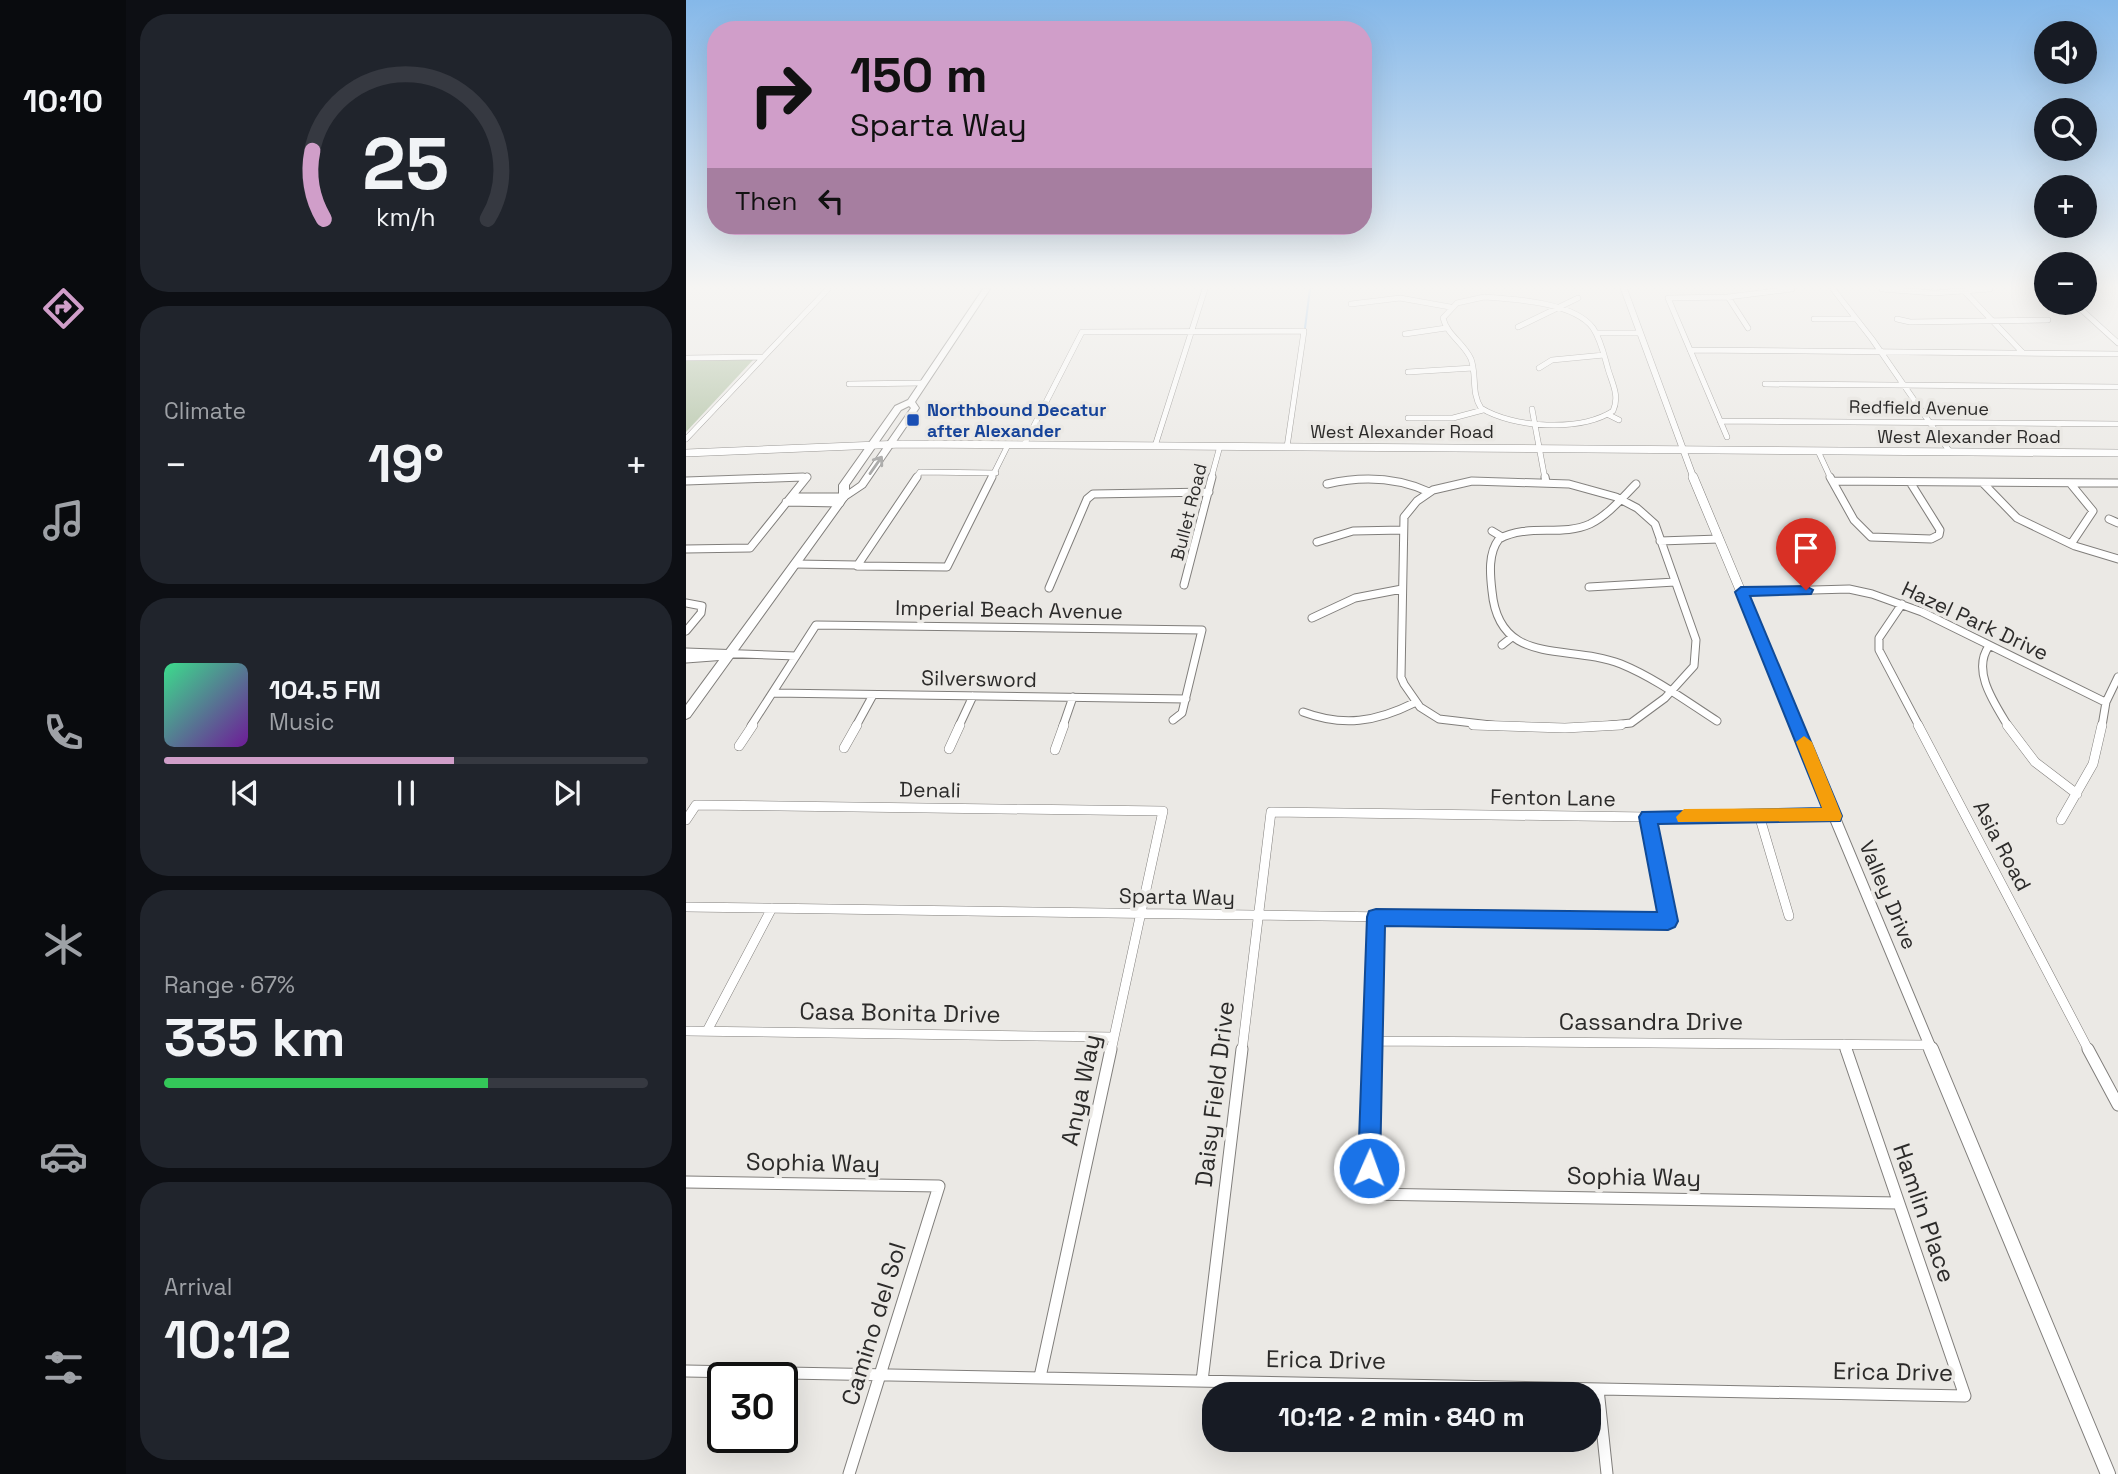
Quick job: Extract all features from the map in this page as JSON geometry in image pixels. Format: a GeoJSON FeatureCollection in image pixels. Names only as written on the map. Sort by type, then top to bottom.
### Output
{"type":"FeatureCollection","features":[{"type":"Feature","properties":{"kind":"main road"},"geometry":{"type":"LineString","coordinates":[[842,500],[844,485],[898,408],[911,402],[940,358]]}},
{"type":"Feature","properties":{"kind":"main road"},"geometry":{"type":"LineString","coordinates":[[686,714],[842,500],[862,485],[915,408],[911,402]]}},
{"type":"Feature","properties":{"kind":"main road","name":"West Alexander Road"},"geometry":{"type":"LineString","coordinates":[[686,453],[891,444],[2118,453]]}},
{"type":"Feature","properties":{"kind":"street"},"geometry":{"type":"LineString","coordinates":[[686,439],[762,358]]}},
{"type":"Feature","properties":{"kind":"street"},"geometry":{"type":"LineString","coordinates":[[1024,445],[1067,358]]}},
{"type":"Feature","properties":{"kind":"street"},"geometry":{"type":"LineString","coordinates":[[1154,446],[1183,358]]}},
{"type":"Feature","properties":{"kind":"street"},"geometry":{"type":"LineString","coordinates":[[1287,447],[1300,358]]}},
{"type":"Feature","properties":{"kind":"street"},"geometry":{"type":"LineString","coordinates":[[1470,358],[1476,401],[1483,410],[1510,421],[1588,422],[1609,415],[1617,401],[1605,358]]}},
{"type":"Feature","properties":{"kind":"street"},"geometry":{"type":"LineString","coordinates":[[1539,368],[1552,360],[1575,358]]}},
{"type":"Feature","properties":{"kind":"street","name":"Valley Drive"},"geometry":{"type":"LineString","coordinates":[[1649,358],[1682,450],[2108,1474]]}},
{"type":"Feature","properties":{"kind":"street"},"geometry":{"type":"LineString","coordinates":[[1693,358],[1727,437]]}},
{"type":"Feature","properties":{"kind":"street"},"geometry":{"type":"LineString","coordinates":[[1885,358],[1950,452]]}},
{"type":"Feature","properties":{"kind":"street"},"geometry":{"type":"LineString","coordinates":[[1408,372],[1473,369]]}},
{"type":"Feature","properties":{"kind":"street"},"geometry":{"type":"LineString","coordinates":[[849,384],[923,383]]}},
{"type":"Feature","properties":{"kind":"street"},"geometry":{"type":"LineString","coordinates":[[1765,384],[2118,387]]}},
{"type":"Feature","properties":{"kind":"street"},"geometry":{"type":"LineString","coordinates":[[1532,409],[1546,481]]}},
{"type":"Feature","properties":{"kind":"street"},"geometry":{"type":"LineString","coordinates":[[1408,418],[1453,418],[1483,410]]}},
{"type":"Feature","properties":{"kind":"street"},"geometry":{"type":"LineString","coordinates":[[1609,415],[1619,420]]}},
{"type":"Feature","properties":{"kind":"street","name":"Redfield Avenue"},"geometry":{"type":"LineString","coordinates":[[1720,421],[2118,424]]}},
{"type":"Feature","properties":{"kind":"street"},"geometry":{"type":"LineString","coordinates":[[795,564],[947,567],[1008,445]]}},
{"type":"Feature","properties":{"kind":"street","name":"Bullet Road"},"geometry":{"type":"LineString","coordinates":[[1184,585],[1220,446]]}},
{"type":"Feature","properties":{"kind":"street"},"geometry":{"type":"LineString","coordinates":[[1818,451],[1860,526],[1871,537],[1931,539],[1938,536],[1940,530],[1910,482]]}},
{"type":"Feature","properties":{"kind":"street"},"geometry":{"type":"LineString","coordinates":[[857,565],[920,472],[996,473]]}},
{"type":"Feature","properties":{"kind":"street"},"geometry":{"type":"LineString","coordinates":[[686,481],[807,477],[750,548],[686,549]]}},
{"type":"Feature","properties":{"kind":"street"},"geometry":{"type":"LineString","coordinates":[[1327,484],[1351,480],[1396,480],[1415,484],[1429,492]]}},
{"type":"Feature","properties":{"kind":"street"},"geometry":{"type":"LineString","coordinates":[[1472,481],[1546,481],[1583,485],[1619,500],[1648,516],[1655,524],[1696,640],[1694,667],[1642,718],[1611,727],[1454,724],[1424,712],[1406,692],[1401,677],[1403,530],[1410,508],[1429,492],[1446,485],[1472,481]]}},
{"type":"Feature","properties":{"kind":"street"},"geometry":{"type":"LineString","coordinates":[[1833,481],[2118,483]]}},
{"type":"Feature","properties":{"kind":"street"},"geometry":{"type":"LineString","coordinates":[[1983,483],[2017,518],[2071,544],[2118,559]]}},
{"type":"Feature","properties":{"kind":"street"},"geometry":{"type":"LineString","coordinates":[[2070,483],[2093,511],[2071,544]]}},
{"type":"Feature","properties":{"kind":"street"},"geometry":{"type":"LineString","coordinates":[[1636,484],[1588,525],[1562,531],[1521,531],[1502,537],[1494,543],[1489,554],[1496,616],[1512,637],[1545,651],[1606,659],[1625,666],[1717,721]]}},
{"type":"Feature","properties":{"kind":"street"},"geometry":{"type":"LineString","coordinates":[[1049,588],[1087,499],[1093,494],[1209,492]]}},
{"type":"Feature","properties":{"kind":"street"},"geometry":{"type":"LineString","coordinates":[[789,499],[842,500]]}},
{"type":"Feature","properties":{"kind":"street"},"geometry":{"type":"LineString","coordinates":[[2109,519],[2118,523]]}},
{"type":"Feature","properties":{"kind":"street"},"geometry":{"type":"LineString","coordinates":[[1317,542],[1353,531],[1403,530]]}},
{"type":"Feature","properties":{"kind":"street"},"geometry":{"type":"LineString","coordinates":[[1492,531],[1502,537]]}},
{"type":"Feature","properties":{"kind":"street"},"geometry":{"type":"LineString","coordinates":[[1660,541],[1719,539]]}},
{"type":"Feature","properties":{"kind":"street"},"geometry":{"type":"LineString","coordinates":[[1589,587],[1675,582]]}},
{"type":"Feature","properties":{"kind":"street"},"geometry":{"type":"LineString","coordinates":[[1312,618],[1355,596],[1378,590],[1402,589]]}},
{"type":"Feature","properties":{"kind":"street","name":"Hazel Park Drive"},"geometry":{"type":"LineString","coordinates":[[1741,592],[1849,589],[1902,604],[2105,702]]}},
{"type":"Feature","properties":{"kind":"street"},"geometry":{"type":"LineString","coordinates":[[686,603],[702,606],[701,613],[686,631]]}},
{"type":"Feature","properties":{"kind":"street","name":"Asia Road"},"geometry":{"type":"LineString","coordinates":[[1902,604],[1879,638],[1879,650],[2118,1105]]}},
{"type":"Feature","properties":{"kind":"street","name":"Imperial Beach Avenue"},"geometry":{"type":"LineString","coordinates":[[796,656],[816,625],[1202,630],[1186,699]]}},
{"type":"Feature","properties":{"kind":"street"},"geometry":{"type":"LineString","coordinates":[[1502,645],[1512,637]]}},
{"type":"Feature","properties":{"kind":"street"},"geometry":{"type":"LineString","coordinates":[[1989,646],[1981,659],[1981,673],[2011,729],[2028,755],[2041,768],[2077,794]]}},
{"type":"Feature","properties":{"kind":"street"},"geometry":{"type":"LineString","coordinates":[[686,652],[729,656]]}},
{"type":"Feature","properties":{"kind":"street"},"geometry":{"type":"LineString","coordinates":[[686,659],[796,656]]}},
{"type":"Feature","properties":{"kind":"street"},"geometry":{"type":"LineString","coordinates":[[739,746],[796,656]]}},
{"type":"Feature","properties":{"kind":"street"},"geometry":{"type":"LineString","coordinates":[[2061,820],[2077,794],[2099,746],[2108,690],[2118,677]]}},
{"type":"Feature","properties":{"kind":"street","name":"Silversword"},"geometry":{"type":"LineString","coordinates":[[773,693],[1186,699]]}},
{"type":"Feature","properties":{"kind":"street"},"geometry":{"type":"LineString","coordinates":[[844,748],[873,695]]}},
{"type":"Feature","properties":{"kind":"street"},"geometry":{"type":"LineString","coordinates":[[949,749],[973,696]]}},
{"type":"Feature","properties":{"kind":"street"},"geometry":{"type":"LineString","coordinates":[[1055,750],[1073,697]]}},
{"type":"Feature","properties":{"kind":"street"},"geometry":{"type":"LineString","coordinates":[[1173,720],[1182,713],[1186,699]]}},
{"type":"Feature","properties":{"kind":"street"},"geometry":{"type":"LineString","coordinates":[[1303,712],[1333,721],[1371,722],[1414,703]]}},
{"type":"Feature","properties":{"kind":"street","name":"Denali"},"geometry":{"type":"LineString","coordinates":[[686,820],[696,805],[1163,811]]}},
{"type":"Feature","properties":{"kind":"street","name":"Anya Way"},"geometry":{"type":"LineString","coordinates":[[1040,1377],[1163,811]]}},
{"type":"Feature","properties":{"kind":"street","name":"Fenton Lane"},"geometry":{"type":"LineString","coordinates":[[1271,812],[1648,817],[1834,816]]}},
{"type":"Feature","properties":{"kind":"street","name":"Daisy Field Drive"},"geometry":{"type":"LineString","coordinates":[[1202,1381],[1271,812]]}},
{"type":"Feature","properties":{"kind":"street"},"geometry":{"type":"LineString","coordinates":[[1759,815],[1789,916]]}},
{"type":"Feature","properties":{"kind":"street","name":"Sparta Way"},"geometry":{"type":"LineString","coordinates":[[686,907],[1668,921],[1648,817]]}},
{"type":"Feature","properties":{"kind":"street"},"geometry":{"type":"LineString","coordinates":[[707,1031],[772,908]]}},
{"type":"Feature","properties":{"kind":"street"},"geometry":{"type":"LineString","coordinates":[[1373,1041],[1376,917]]}},
{"type":"Feature","properties":{"kind":"street","name":"Casa Bonita Drive"},"geometry":{"type":"LineString","coordinates":[[686,1031],[1114,1037]]}},
{"type":"Feature","properties":{"kind":"street","name":"Cassandra Drive"},"geometry":{"type":"LineString","coordinates":[[1373,1041],[1930,1045]]}},
{"type":"Feature","properties":{"kind":"street","name":"Sophia Way"},"geometry":{"type":"LineString","coordinates":[[1373,1041],[1368,1194],[1898,1203]]}},
{"type":"Feature","properties":{"kind":"street","name":"Hamlin Place"},"geometry":{"type":"LineString","coordinates":[[1844,1044],[1965,1396]]}},
{"type":"Feature","properties":{"kind":"street","name":"Sophia Way"},"geometry":{"type":"LineString","coordinates":[[686,1182],[939,1186]]}},
{"type":"Feature","properties":{"kind":"street","name":"Camino del Sol"},"geometry":{"type":"LineString","coordinates":[[849,1474],[939,1186]]}},
{"type":"Feature","properties":{"kind":"street","name":"Erica Drive"},"geometry":{"type":"LineString","coordinates":[[686,1371],[1259,1382]]}},
{"type":"Feature","properties":{"kind":"street","name":"Erica Drive"},"geometry":{"type":"LineString","coordinates":[[1601,1388],[1965,1396]]}},
{"type":"Feature","properties":{"kind":"street"},"geometry":{"type":"LineString","coordinates":[[1601,1417],[1607,1474]]}},
{"type":"Feature","properties":{"kind":"green space"},"geometry":{"type":"Polygon","coordinates":[[[753,360],[686,432],[686,361],[753,360]]]}},
{"type":"Feature","properties":{"kind":"slow traffic"},"geometry":{"type":"LineString","coordinates":[[1684,817],[1834,816],[1804,742]]}},
{"type":"Feature","properties":{"kind":"place","name":"Northbound Decatur after Alexander"},"geometry":{"type":"Point","coordinates":[913,420]}},
{"type":"Feature","properties":{"kind":"route"},"geometry":{"type":"LineString","coordinates":[[1369,1168],[1376,917],[1668,921],[1648,817],[1834,816],[1741,592],[1806,590]]}}]}
